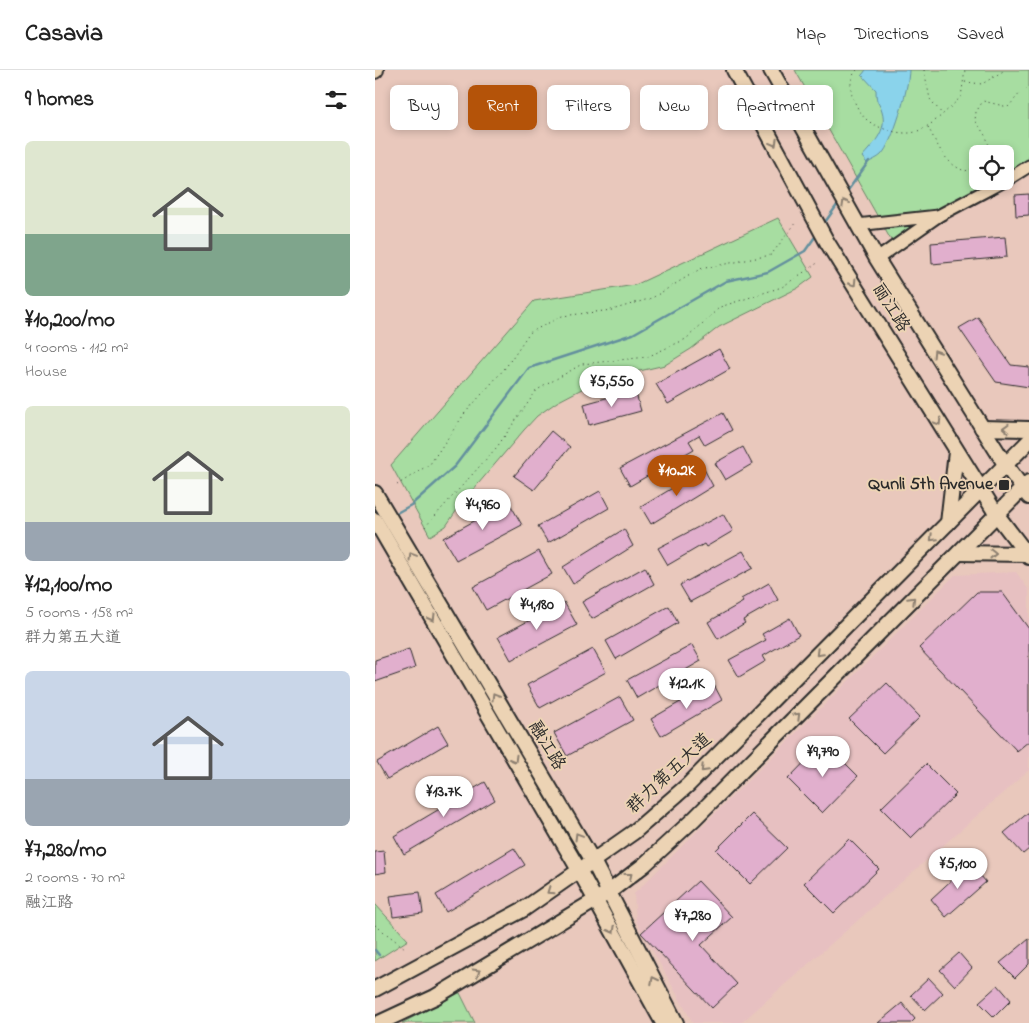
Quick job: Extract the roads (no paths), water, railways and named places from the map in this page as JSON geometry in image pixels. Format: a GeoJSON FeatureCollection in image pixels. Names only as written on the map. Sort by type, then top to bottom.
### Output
{"type":"FeatureCollection","features":[{"type":"Feature","properties":{"kind":"main road","name":"丽江路"},"geometry":{"type":"LineString","coordinates":[[733,70],[827,242],[956,452],[997,515],[1028,556]]}},
{"type":"Feature","properties":{"kind":"main road","name":"丽江路"},"geometry":{"type":"LineString","coordinates":[[771,70],[877,259],[1005,464],[1027,489]]}},
{"type":"Feature","properties":{"kind":"main road"},"geometry":{"type":"LineString","coordinates":[[982,428],[1029,429]]}},
{"type":"Feature","properties":{"kind":"main road","name":"群力第五大道"},"geometry":{"type":"LineString","coordinates":[[375,990],[524,909],[634,832],[688,785],[1029,441]]}},
{"type":"Feature","properties":{"kind":"main road"},"geometry":{"type":"LineString","coordinates":[[947,524],[956,452]]}},
{"type":"Feature","properties":{"kind":"main road"},"geometry":{"type":"LineString","coordinates":[[382,1021],[435,997],[609,892],[644,865],[694,819],[997,515],[1027,489]]}},
{"type":"Feature","properties":{"kind":"main road","name":"融江路"},"geometry":{"type":"LineString","coordinates":[[377,497],[396,542],[663,1023]]}},
{"type":"Feature","properties":{"kind":"main road","name":"融江路"},"geometry":{"type":"LineString","coordinates":[[375,520],[396,542],[593,860],[676,1023]]}},
{"type":"Feature","properties":{"kind":"main road"},"geometry":{"type":"LineString","coordinates":[[959,553],[1028,556]]}},
{"type":"Feature","properties":{"kind":"street"},"geometry":{"type":"LineString","coordinates":[[1014,175],[1029,166]]}},
{"type":"Feature","properties":{"kind":"street"},"geometry":{"type":"LineString","coordinates":[[877,259],[939,216],[988,190]]}},
{"type":"Feature","properties":{"kind":"street"},"geometry":{"type":"LineString","coordinates":[[857,225],[939,216]]}},
{"type":"Feature","properties":{"kind":"water"},"geometry":{"type":"Polygon","coordinates":[[[866,70],[909,70],[903,101],[886,149],[881,155],[867,163],[862,157],[878,137],[883,125],[883,119],[877,101],[876,90],[862,75],[866,70]]]}},
{"type":"Feature","properties":{"kind":"waterway"},"geometry":{"type":"LineString","coordinates":[[846,193],[869,161]]}},
{"type":"Feature","properties":{"kind":"waterway"},"geometry":{"type":"LineString","coordinates":[[823,225],[840,201]]}},
{"type":"Feature","properties":{"kind":"waterway"},"geometry":{"type":"LineString","coordinates":[[393,515],[411,505],[455,466],[529,368],[633,334],[726,281],[768,272],[805,251],[817,234]]}},
{"type":"Feature","properties":{"kind":"waterway"},"geometry":{"type":"LineString","coordinates":[[375,950],[379,955]]}},
{"type":"Feature","properties":{"kind":"place","name":"Qunli 5th Avenue"},"geometry":{"type":"Point","coordinates":[1004,485]}}]}
